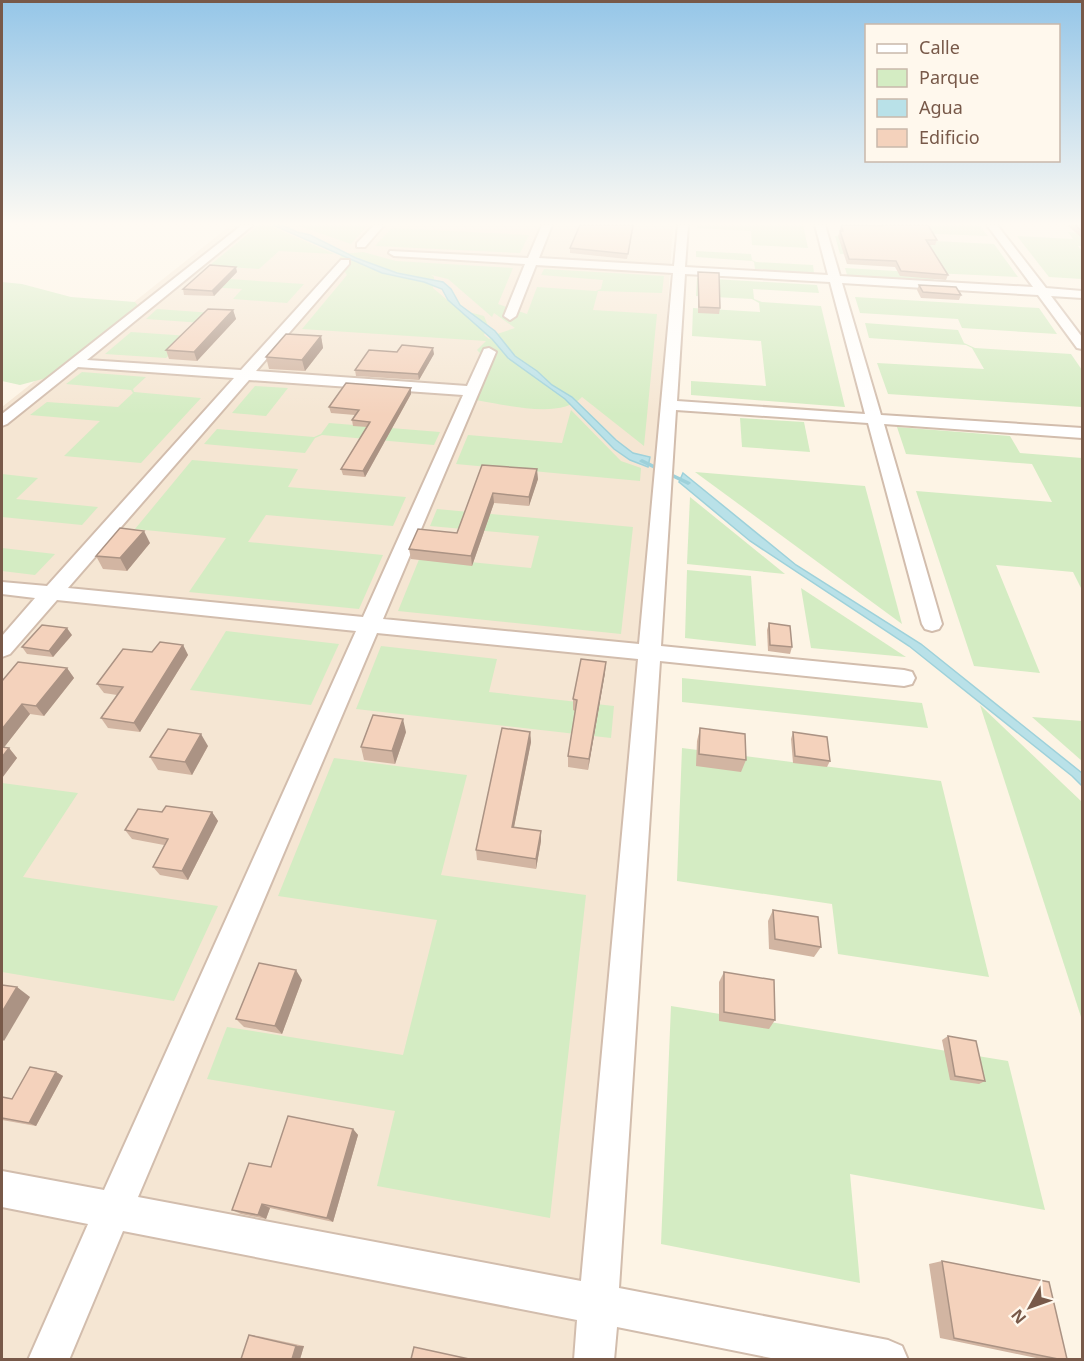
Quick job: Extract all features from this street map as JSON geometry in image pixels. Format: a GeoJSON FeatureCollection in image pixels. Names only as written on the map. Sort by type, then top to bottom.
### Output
{"type":"FeatureCollection","features":[{"type":"Feature","properties":{"kind":"street"},"geometry":{"type":"LineString","coordinates":[[2,421],[168,289]]}},
{"type":"Feature","properties":{"kind":"street"},"geometry":{"type":"LineString","coordinates":[[2,649],[322,289]]}},
{"type":"Feature","properties":{"kind":"street"},"geometry":{"type":"LineString","coordinates":[[510,316],[520,289]]}},
{"type":"Feature","properties":{"kind":"street"},"geometry":{"type":"LineString","coordinates":[[594,1359],[679,289]]}},
{"type":"Feature","properties":{"kind":"street"},"geometry":{"type":"LineString","coordinates":[[838,289],[932,624]]}},
{"type":"Feature","properties":{"kind":"street"},"geometry":{"type":"LineString","coordinates":[[986,289],[1083,294]]}},
{"type":"Feature","properties":{"kind":"street"},"geometry":{"type":"LineString","coordinates":[[1039,289],[1083,345]]}},
{"type":"Feature","properties":{"kind":"street"},"geometry":{"type":"LineString","coordinates":[[48,1359],[489,352]]}},
{"type":"Feature","properties":{"kind":"street"},"geometry":{"type":"LineString","coordinates":[[75,363],[472,392]]}},
{"type":"Feature","properties":{"kind":"street"},"geometry":{"type":"LineString","coordinates":[[670,405],[1083,433]]}},
{"type":"Feature","properties":{"kind":"street"},"geometry":{"type":"LineString","coordinates":[[2,588],[904,678]]}},
{"type":"Feature","properties":{"kind":"street"},"geometry":{"type":"LineString","coordinates":[[2,1189],[888,1359]]}},
{"type":"Feature","properties":{"kind":"shaded area"},"geometry":{"type":"Polygon","coordinates":[[[151,289],[669,289],[600,1359],[2,1360],[2,407],[151,289]]]}},
{"type":"Feature","properties":{"kind":"green space"},"geometry":{"type":"Polygon","coordinates":[[[2,289],[39,289],[71,297],[135,302],[141,309],[50,377],[20,385],[2,381],[2,289]]]}},
{"type":"Feature","properties":{"kind":"green space"},"geometry":{"type":"Polygon","coordinates":[[[233,289],[300,289],[287,303],[233,299],[242,289],[233,289]]]}},
{"type":"Feature","properties":{"kind":"green space"},"geometry":{"type":"Polygon","coordinates":[[[336,289],[434,289],[458,309],[484,316],[488,326],[484,335],[489,339],[515,328],[494,313],[492,317],[459,289],[504,289],[498,304],[527,314],[536,289],[596,291],[601,289],[663,289],[662,293],[598,291],[593,310],[657,314],[644,446],[582,397],[573,404],[546,409],[531,409],[475,400],[491,364],[477,350],[486,341],[302,329],[336,289]]]}},
{"type":"Feature","properties":{"kind":"green space"},"geometry":{"type":"Polygon","coordinates":[[[696,289],[818,289],[819,293],[753,289],[754,299],[762,302],[821,306],[845,407],[691,395],[691,381],[766,386],[761,341],[692,336],[693,308],[760,312],[759,303],[752,299],[696,296],[696,289]]]}},
{"type":"Feature","properties":{"kind":"green space"},"geometry":{"type":"Polygon","coordinates":[[[855,297],[1039,308],[1057,334],[962,328],[958,319],[860,313],[855,297]]]}},
{"type":"Feature","properties":{"kind":"green space"},"geometry":{"type":"Polygon","coordinates":[[[157,309],[213,313],[203,323],[146,319],[157,309]]]}},
{"type":"Feature","properties":{"kind":"green space"},"geometry":{"type":"Polygon","coordinates":[[[865,323],[958,330],[964,343],[975,348],[1071,354],[1082,370],[1082,407],[888,394],[877,363],[984,369],[972,348],[966,345],[869,338],[865,323]]]}},
{"type":"Feature","properties":{"kind":"green space"},"geometry":{"type":"Polygon","coordinates":[[[131,332],[189,336],[166,358],[105,354],[131,332]]]}},
{"type":"Feature","properties":{"kind":"green space"},"geometry":{"type":"Polygon","coordinates":[[[82,372],[146,377],[133,389],[134,392],[201,398],[141,463],[64,456],[100,421],[30,415],[47,402],[118,407],[133,393],[131,390],[66,384],[82,372]]]}},
{"type":"Feature","properties":{"kind":"green space"},"geometry":{"type":"Polygon","coordinates":[[[255,386],[288,388],[266,416],[232,413],[255,386]]]}},
{"type":"Feature","properties":{"kind":"green space"},"geometry":{"type":"Polygon","coordinates":[[[571,410],[621,461],[641,468],[640,481],[456,464],[468,435],[562,443],[571,410]]]}},
{"type":"Feature","properties":{"kind":"green space"},"geometry":{"type":"Polygon","coordinates":[[[740,418],[804,422],[810,452],[742,447],[740,418]]]}},
{"type":"Feature","properties":{"kind":"green space"},"geometry":{"type":"Polygon","coordinates":[[[329,423],[440,432],[434,445],[322,435],[315,438],[305,453],[204,444],[217,429],[314,437],[321,434],[329,423]]]}},
{"type":"Feature","properties":{"kind":"green space"},"geometry":{"type":"Polygon","coordinates":[[[897,427],[1010,436],[1020,453],[1082,458],[1082,590],[1073,572],[996,565],[1040,673],[974,666],[916,491],[1052,502],[1032,464],[906,454],[897,427]]]}},
{"type":"Feature","properties":{"kind":"green space"},"geometry":{"type":"Polygon","coordinates":[[[192,460],[298,469],[288,487],[406,497],[393,526],[266,515],[248,542],[383,555],[359,609],[189,592],[226,538],[135,529],[192,460]]]}},
{"type":"Feature","properties":{"kind":"green space"},"geometry":{"type":"Polygon","coordinates":[[[695,472],[865,486],[902,624],[695,472]]]}},
{"type":"Feature","properties":{"kind":"green space"},"geometry":{"type":"Polygon","coordinates":[[[2,474],[38,478],[16,499],[98,507],[82,525],[2,517],[2,474]]]}},
{"type":"Feature","properties":{"kind":"green space"},"geometry":{"type":"Polygon","coordinates":[[[690,497],[785,574],[687,564],[690,497]]]}},
{"type":"Feature","properties":{"kind":"green space"},"geometry":{"type":"Polygon","coordinates":[[[437,509],[633,527],[621,634],[398,611],[420,557],[531,568],[539,536],[430,526],[437,509]]]}},
{"type":"Feature","properties":{"kind":"green space"},"geometry":{"type":"Polygon","coordinates":[[[2,548],[55,554],[35,575],[2,571],[2,548]]]}},
{"type":"Feature","properties":{"kind":"green space"},"geometry":{"type":"Polygon","coordinates":[[[687,570],[751,576],[756,646],[685,638],[687,570]]]}},
{"type":"Feature","properties":{"kind":"green space"},"geometry":{"type":"Polygon","coordinates":[[[801,588],[906,657],[811,648],[801,588]]]}},
{"type":"Feature","properties":{"kind":"green space"},"geometry":{"type":"Polygon","coordinates":[[[226,631],[339,644],[311,705],[190,690],[226,631]]]}},
{"type":"Feature","properties":{"kind":"green space"},"geometry":{"type":"Polygon","coordinates":[[[381,646],[497,659],[489,692],[614,706],[611,738],[356,709],[381,646]]]}},
{"type":"Feature","properties":{"kind":"green space"},"geometry":{"type":"Polygon","coordinates":[[[682,678],[922,703],[928,728],[682,702],[682,678]]]}},
{"type":"Feature","properties":{"kind":"green space"},"geometry":{"type":"Polygon","coordinates":[[[980,705],[1082,802],[1082,1020],[980,705]]]}},
{"type":"Feature","properties":{"kind":"green space"},"geometry":{"type":"Polygon","coordinates":[[[1032,717],[1082,721],[1082,761],[1032,717]]]}},
{"type":"Feature","properties":{"kind":"green space"},"geometry":{"type":"Polygon","coordinates":[[[682,748],[941,781],[989,977],[838,954],[832,904],[677,881],[682,748]]]}},
{"type":"Feature","properties":{"kind":"green space"},"geometry":{"type":"Polygon","coordinates":[[[334,758],[467,775],[441,875],[586,895],[550,1218],[377,1186],[395,1111],[207,1079],[227,1027],[403,1055],[437,920],[278,896],[334,758]]]}},
{"type":"Feature","properties":{"kind":"green space"},"geometry":{"type":"Polygon","coordinates":[[[2,783],[78,793],[23,877],[218,906],[174,1001],[2,972],[2,783]]]}},
{"type":"Feature","properties":{"kind":"green space"},"geometry":{"type":"Polygon","coordinates":[[[671,1006],[1008,1061],[1045,1210],[850,1174],[860,1283],[661,1244],[671,1006]]]}},
{"type":"Feature","properties":{"kind":"water"},"geometry":{"type":"Polygon","coordinates":[[[442,289],[450,289],[460,305],[495,331],[515,356],[552,385],[572,397],[616,440],[633,453],[650,457],[648,467],[630,460],[614,449],[565,399],[508,358],[492,339],[448,300],[442,289]]]}},
{"type":"Feature","properties":{"kind":"water"},"geometry":{"type":"Polygon","coordinates":[[[683,473],[796,565],[921,644],[1082,773],[1082,786],[909,646],[750,541],[679,482],[683,473]]]}},
{"type":"Feature","properties":{"kind":"building"},"geometry":{"type":"Polygon","coordinates":[[[184,289],[214,289],[212,291],[184,289]]]}},
{"type":"Feature","properties":{"kind":"building"},"geometry":{"type":"Polygon","coordinates":[[[698,289],[719,289],[720,308],[699,307],[698,289]]]}},
{"type":"Feature","properties":{"kind":"building"},"geometry":{"type":"Polygon","coordinates":[[[921,289],[957,289],[961,295],[923,292],[921,289]]]}},
{"type":"Feature","properties":{"kind":"building"},"geometry":{"type":"Polygon","coordinates":[[[208,309],[233,310],[194,352],[166,350],[208,309]]]}},
{"type":"Feature","properties":{"kind":"building"},"geometry":{"type":"Polygon","coordinates":[[[286,334],[321,336],[302,360],[266,357],[286,334]]]}},
{"type":"Feature","properties":{"kind":"building"},"geometry":{"type":"Polygon","coordinates":[[[402,345],[433,348],[418,374],[355,370],[369,350],[397,352],[402,345]]]}},
{"type":"Feature","properties":{"kind":"building"},"geometry":{"type":"Polygon","coordinates":[[[346,383],[411,388],[363,471],[341,469],[370,422],[352,420],[359,410],[329,407],[346,383]]]}},
{"type":"Feature","properties":{"kind":"building"},"geometry":{"type":"Polygon","coordinates":[[[482,465],[537,469],[529,497],[493,493],[471,556],[409,549],[418,529],[457,533],[482,465]]]}},
{"type":"Feature","properties":{"kind":"building"},"geometry":{"type":"Polygon","coordinates":[[[120,528],[144,531],[120,558],[96,556],[120,528]]]}},
{"type":"Feature","properties":{"kind":"building"},"geometry":{"type":"Polygon","coordinates":[[[769,623],[790,626],[792,647],[770,645],[769,623]]]}},
{"type":"Feature","properties":{"kind":"building"},"geometry":{"type":"Polygon","coordinates":[[[42,625],[67,628],[49,651],[22,647],[42,625]]]}},
{"type":"Feature","properties":{"kind":"building"},"geometry":{"type":"Polygon","coordinates":[[[160,642],[183,645],[134,723],[101,718],[123,687],[97,684],[123,649],[152,652],[160,642]]]}},
{"type":"Feature","properties":{"kind":"building"},"geometry":{"type":"Polygon","coordinates":[[[581,659],[606,662],[589,759],[568,756],[577,700],[573,699],[581,659]]]}},
{"type":"Feature","properties":{"kind":"building"},"geometry":{"type":"Polygon","coordinates":[[[18,662],[67,668],[36,706],[22,704],[2,729],[2,681],[18,662]]]}},
{"type":"Feature","properties":{"kind":"building"},"geometry":{"type":"Polygon","coordinates":[[[373,715],[403,719],[392,751],[361,747],[373,715]]]}},
{"type":"Feature","properties":{"kind":"building"},"geometry":{"type":"Polygon","coordinates":[[[502,728],[530,732],[512,827],[541,831],[536,859],[476,850],[502,728]]]}},
{"type":"Feature","properties":{"kind":"building"},"geometry":{"type":"Polygon","coordinates":[[[700,728],[745,734],[746,760],[699,754],[700,728]]]}},
{"type":"Feature","properties":{"kind":"building"},"geometry":{"type":"Polygon","coordinates":[[[168,729],[201,734],[185,762],[150,757],[168,729]]]}},
{"type":"Feature","properties":{"kind":"building"},"geometry":{"type":"Polygon","coordinates":[[[793,732],[827,737],[830,761],[795,756],[793,732]]]}},
{"type":"Feature","properties":{"kind":"building"},"geometry":{"type":"Polygon","coordinates":[[[2,747],[9,748],[2,757],[2,747]]]}},
{"type":"Feature","properties":{"kind":"building"},"geometry":{"type":"Polygon","coordinates":[[[166,806],[212,812],[182,871],[153,867],[168,839],[125,830],[138,809],[162,812],[166,806]]]}},
{"type":"Feature","properties":{"kind":"building"},"geometry":{"type":"Polygon","coordinates":[[[773,910],[818,917],[821,947],[775,939],[773,910]]]}},
{"type":"Feature","properties":{"kind":"building"},"geometry":{"type":"Polygon","coordinates":[[[259,963],[296,970],[275,1026],[236,1019],[259,963]]]}},
{"type":"Feature","properties":{"kind":"building"},"geometry":{"type":"Polygon","coordinates":[[[724,972],[774,980],[775,1020],[724,1012],[724,972]]]}},
{"type":"Feature","properties":{"kind":"building"},"geometry":{"type":"Polygon","coordinates":[[[2,985],[17,987],[2,1012],[2,985]]]}},
{"type":"Feature","properties":{"kind":"building"},"geometry":{"type":"Polygon","coordinates":[[[948,1036],[976,1041],[985,1081],[955,1076],[948,1036]]]}},
{"type":"Feature","properties":{"kind":"building"},"geometry":{"type":"Polygon","coordinates":[[[30,1067],[56,1072],[29,1123],[2,1118],[2,1097],[12,1099],[30,1067]]]}},
{"type":"Feature","properties":{"kind":"building"},"geometry":{"type":"Polygon","coordinates":[[[288,1116],[353,1129],[327,1218],[262,1204],[258,1215],[232,1210],[249,1163],[271,1167],[288,1116]]]}},
{"type":"Feature","properties":{"kind":"building"},"geometry":{"type":"Polygon","coordinates":[[[942,1261],[1049,1282],[1067,1359],[954,1338],[942,1261]]]}},
{"type":"Feature","properties":{"kind":"building"},"geometry":{"type":"Polygon","coordinates":[[[249,1335],[296,1346],[292,1359],[241,1359],[249,1335]]]}},
{"type":"Feature","properties":{"kind":"building"},"geometry":{"type":"Polygon","coordinates":[[[414,1347],[469,1359],[411,1359],[414,1347]]]}},
{"type":"Feature","properties":{"kind":"waterway"},"geometry":{"type":"LineString","coordinates":[[642,461],[688,483]]}}]}
